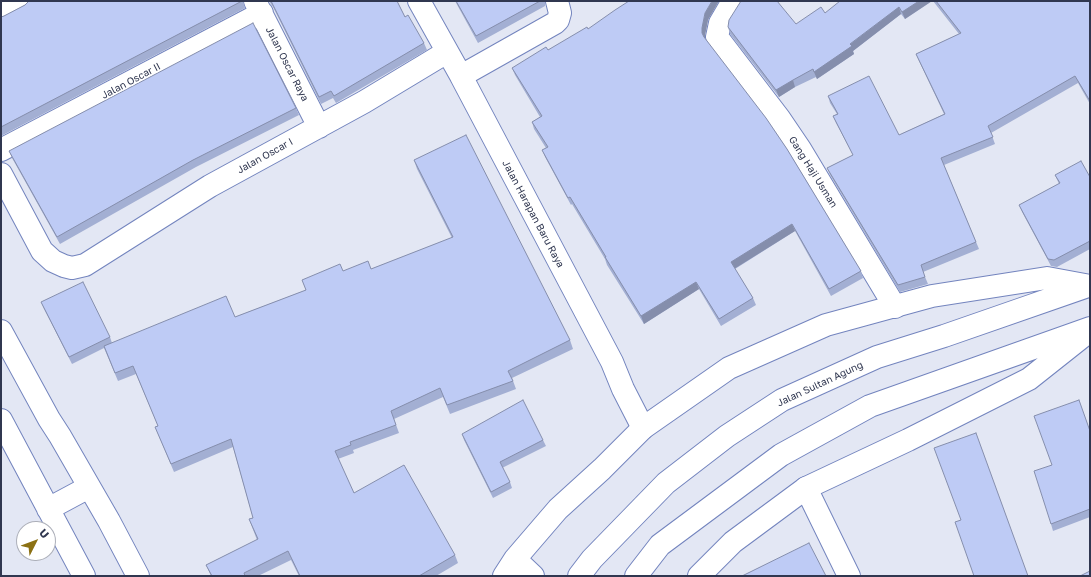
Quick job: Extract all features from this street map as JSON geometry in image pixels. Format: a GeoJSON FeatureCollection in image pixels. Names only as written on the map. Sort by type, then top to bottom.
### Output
{"type":"FeatureCollection","features":[{"type":"Feature","properties":{"kind":"main road"},"geometry":{"type":"LineString","coordinates":[[1,12],[21,1]]}},
{"type":"Feature","properties":{"kind":"main road","name":"Jalan Harapan Baru Raya"},"geometry":{"type":"LineString","coordinates":[[419,1],[461,76],[612,362],[623,389],[643,428]]}},
{"type":"Feature","properties":{"kind":"main road","name":"Gang Haji Usman"},"geometry":{"type":"LineString","coordinates":[[734,1],[720,23],[717,37],[779,118],[800,149],[895,307]]}},
{"type":"Feature","properties":{"kind":"main road","name":"Jalan Oscar Raya"},"geometry":{"type":"LineString","coordinates":[[258,7],[319,127]]}},
{"type":"Feature","properties":{"kind":"main road","name":"Jalan Oscar II"},"geometry":{"type":"LineString","coordinates":[[1,150],[258,7]]}},
{"type":"Feature","properties":{"kind":"main road"},"geometry":{"type":"LineString","coordinates":[[461,76],[555,23],[558,9]]}},
{"type":"Feature","properties":{"kind":"main road","name":"Jalan Oscar I"},"geometry":{"type":"LineString","coordinates":[[1,174],[42,251],[53,261],[64,266],[72,268],[85,265],[210,186],[364,102],[447,52]]}},
{"type":"Feature","properties":{"kind":"main road"},"geometry":{"type":"LineString","coordinates":[[533,576],[510,567],[558,509],[602,469],[643,428],[729,368],[826,325],[932,296],[1047,278],[1090,286]]}},
{"type":"Feature","properties":{"kind":"main road","name":"Jalan Sultan Agung"},"geometry":{"type":"LineString","coordinates":[[579,576],[592,559],[666,483],[727,436],[782,400],[877,357],[944,336],[1090,286]]}},
{"type":"Feature","properties":{"kind":"main road"},"geometry":{"type":"LineString","coordinates":[[699,576],[732,542],[806,488],[908,440],[1029,379],[1090,329]]}},
{"type":"Feature","properties":{"kind":"main road"},"geometry":{"type":"LineString","coordinates":[[636,576],[660,545],[780,455],[870,406],[1090,329]]}},
{"type":"Feature","properties":{"kind":"main road"},"geometry":{"type":"LineString","coordinates":[[1,331],[48,419],[60,436],[109,521],[138,576]]}},
{"type":"Feature","properties":{"kind":"main road"},"geometry":{"type":"LineString","coordinates":[[1,420],[84,576]]}},
{"type":"Feature","properties":{"kind":"main road"},"geometry":{"type":"LineString","coordinates":[[48,509],[89,487]]}},
{"type":"Feature","properties":{"kind":"main road"},"geometry":{"type":"LineString","coordinates":[[806,488],[849,576]]}},
{"type":"Feature","properties":{"kind":"building"},"geometry":{"type":"Polygon","coordinates":[[[29,1],[242,1],[1,127],[1,17],[25,5],[29,1]]]}},
{"type":"Feature","properties":{"kind":"building"},"geometry":{"type":"Polygon","coordinates":[[[271,1],[397,1],[405,17],[408,15],[424,43],[334,96],[331,91],[319,97],[271,1]]]}},
{"type":"Feature","properties":{"kind":"building"},"geometry":{"type":"Polygon","coordinates":[[[456,1],[540,1],[476,36],[456,1]]]}},
{"type":"Feature","properties":{"kind":"building"},"geometry":{"type":"Polygon","coordinates":[[[629,1],[712,1],[705,13],[702,28],[704,37],[766,118],[787,149],[861,271],[829,289],[792,224],[731,262],[753,298],[719,319],[696,282],[641,316],[570,197],[568,198],[542,150],[548,147],[532,122],[542,116],[512,68],[546,47],[548,50],[587,27],[588,29],[629,1]]]}},
{"type":"Feature","properties":{"kind":"building"},"geometry":{"type":"Polygon","coordinates":[[[741,1],[777,1],[796,24],[821,7],[825,13],[840,1],[919,1],[902,12],[899,7],[850,44],[852,46],[814,72],[813,69],[776,90],[728,27],[729,20],[741,1]]]}},
{"type":"Feature","properties":{"kind":"building"},"geometry":{"type":"Polygon","coordinates":[[[936,1],[1090,1],[1090,101],[1075,76],[988,126],[993,137],[941,158],[976,242],[921,265],[925,277],[898,285],[827,168],[853,155],[833,116],[838,114],[828,96],[869,76],[899,135],[945,114],[916,54],[961,33],[936,1]]]}},
{"type":"Feature","properties":{"kind":"building"},"geometry":{"type":"Polygon","coordinates":[[[253,23],[296,108],[193,160],[57,237],[9,151],[253,23]]]}},
{"type":"Feature","properties":{"kind":"building"},"geometry":{"type":"Polygon","coordinates":[[[466,135],[570,340],[508,371],[513,381],[447,405],[440,388],[391,411],[396,425],[350,442],[351,445],[335,451],[354,493],[404,465],[455,555],[419,576],[300,576],[288,551],[244,573],[245,576],[212,576],[206,565],[258,539],[249,519],[253,518],[231,439],[171,464],[155,427],[158,426],[133,366],[115,373],[104,346],[226,296],[235,317],[306,290],[302,280],[340,264],[343,271],[368,261],[371,269],[453,237],[414,160],[466,135]]]}},
{"type":"Feature","properties":{"kind":"building"},"geometry":{"type":"Polygon","coordinates":[[[1081,161],[1090,177],[1090,241],[1054,260],[1048,259],[1019,205],[1060,183],[1055,175],[1081,161]]]}},
{"type":"Feature","properties":{"kind":"building"},"geometry":{"type":"Polygon","coordinates":[[[83,282],[110,337],[69,357],[41,302],[83,282]]]}},
{"type":"Feature","properties":{"kind":"building"},"geometry":{"type":"Polygon","coordinates":[[[523,400],[543,440],[500,462],[510,482],[491,492],[462,434],[523,400]]]}},
{"type":"Feature","properties":{"kind":"building"},"geometry":{"type":"Polygon","coordinates":[[[1079,400],[1090,431],[1090,509],[1051,524],[1034,471],[1052,465],[1034,416],[1079,400]]]}},
{"type":"Feature","properties":{"kind":"building"},"geometry":{"type":"Polygon","coordinates":[[[976,433],[1028,576],[974,576],[955,522],[961,520],[934,448],[976,433]]]}},
{"type":"Feature","properties":{"kind":"building"},"geometry":{"type":"Polygon","coordinates":[[[809,543],[826,576],[742,576],[809,543]]]}},
{"type":"Feature","properties":{"kind":"building"},"geometry":{"type":"Polygon","coordinates":[[[1090,571],[1090,576],[1080,576],[1090,571]]]}}]}
